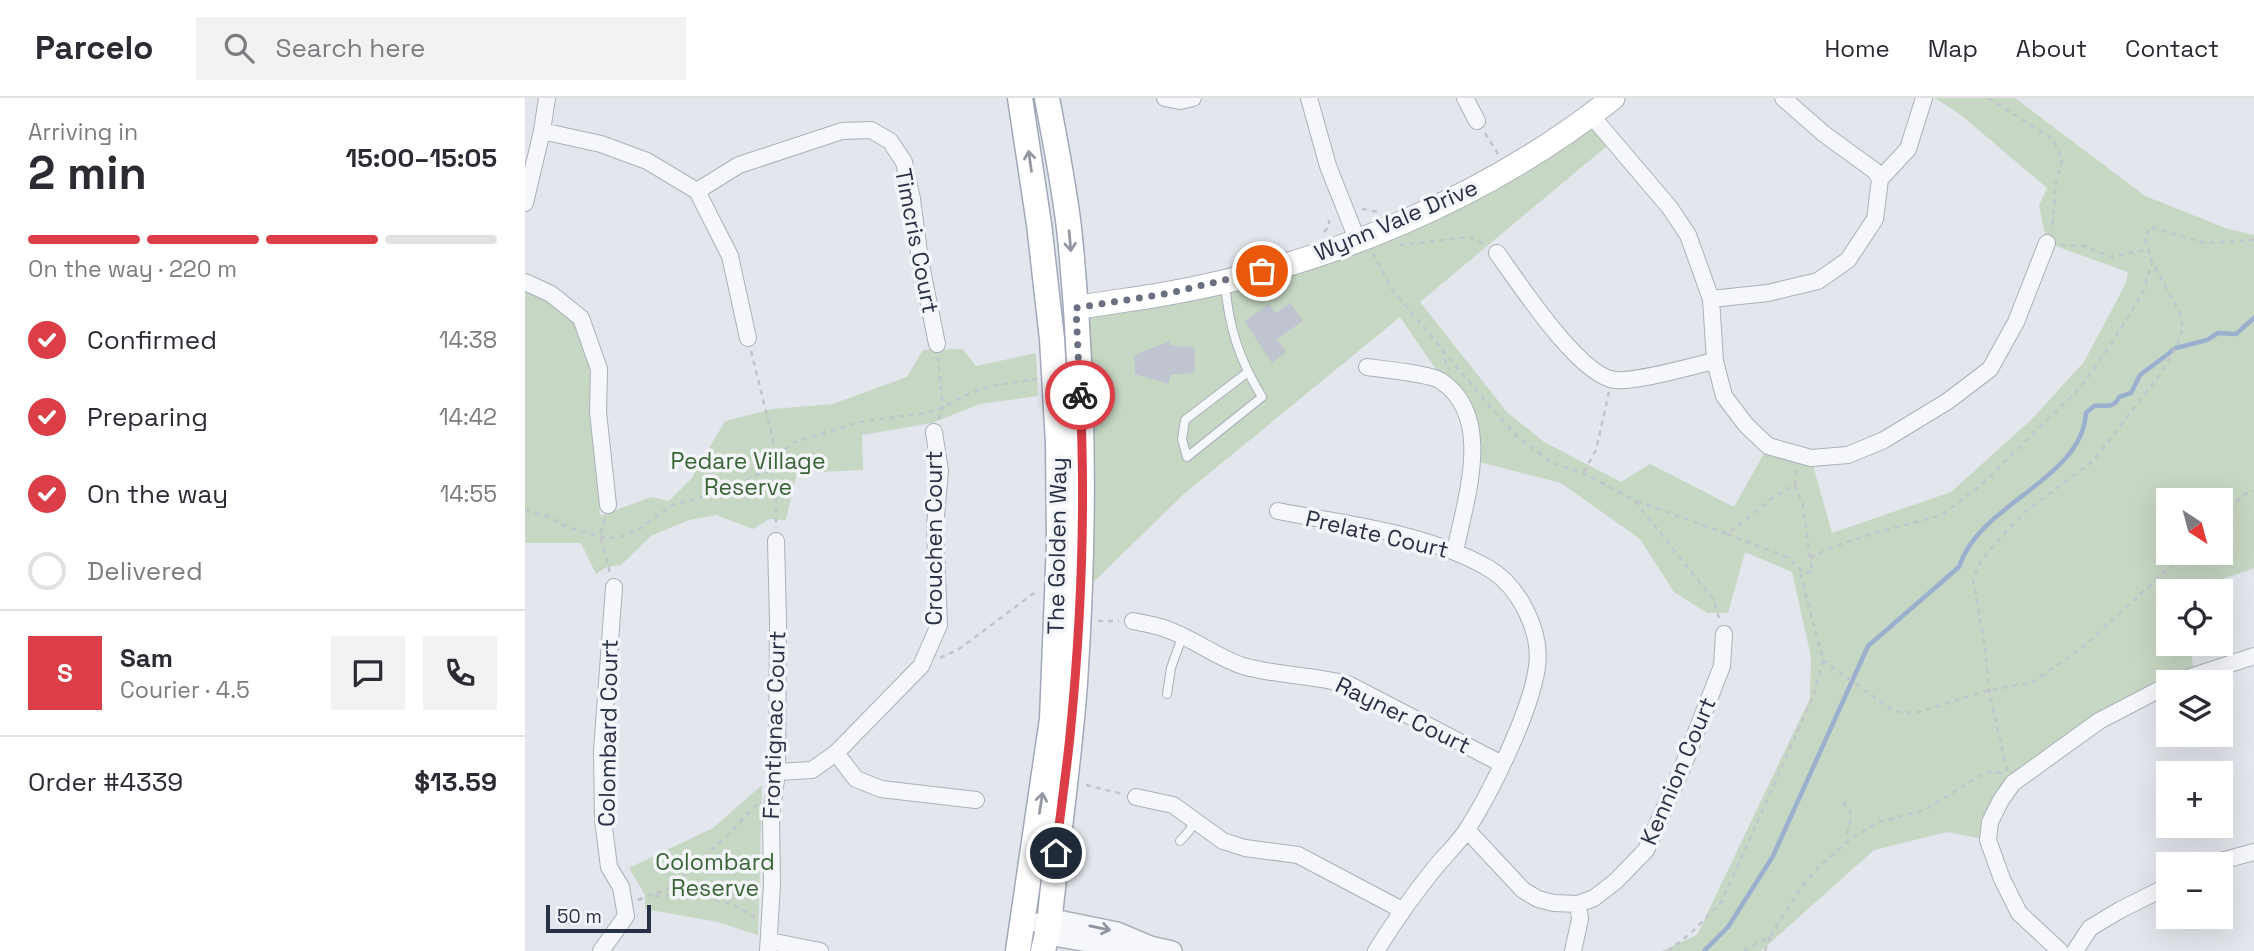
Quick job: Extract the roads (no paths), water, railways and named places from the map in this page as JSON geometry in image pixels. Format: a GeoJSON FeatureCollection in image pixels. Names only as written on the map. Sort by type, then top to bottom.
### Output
{"type":"FeatureCollection","features":[{"type":"Feature","properties":{"kind":"main road","name":"The Golden Way"},"geometry":{"type":"LineString","coordinates":[[1018,951],[1046,774],[1055,670],[1059,532],[1052,340],[1047,286],[1020,98]]}},
{"type":"Feature","properties":{"kind":"main road","name":"The Golden Way"},"geometry":{"type":"LineString","coordinates":[[1043,951],[1049,925],[1070,737],[1079,621],[1082,455],[1076,308],[1069,227],[1047,98]]}},
{"type":"Feature","properties":{"kind":"main road","name":"Wynn Vale Drive"},"geometry":{"type":"LineString","coordinates":[[1076,308],[1170,293],[1224,281],[1281,266],[1362,238],[1468,192],[1591,116],[1613,98]]}},
{"type":"Feature","properties":{"kind":"main road"},"geometry":{"type":"LineString","coordinates":[[1047,286],[1059,299],[1076,308],[1052,340]]}},
{"type":"Feature","properties":{"kind":"street"},"geometry":{"type":"LineString","coordinates":[[525,203],[547,98]]}},
{"type":"Feature","properties":{"kind":"street"},"geometry":{"type":"LineString","coordinates":[[1165,98],[1180,101],[1193,98]]}},
{"type":"Feature","properties":{"kind":"street"},"geometry":{"type":"LineString","coordinates":[[1309,98],[1328,166],[1362,238]]}},
{"type":"Feature","properties":{"kind":"street"},"geometry":{"type":"LineString","coordinates":[[1465,98],[1477,121]]}},
{"type":"Feature","properties":{"kind":"street"},"geometry":{"type":"LineString","coordinates":[[1783,98],[1824,134],[1875,171],[1880,179]]}},
{"type":"Feature","properties":{"kind":"street"},"geometry":{"type":"LineString","coordinates":[[1711,299],[1768,293],[1818,281],[1848,260],[1875,219],[1880,179],[1908,149],[1924,98]]}},
{"type":"Feature","properties":{"kind":"street"},"geometry":{"type":"LineString","coordinates":[[1591,116],[1670,208],[1688,235],[1711,299],[1715,361],[1724,396],[1746,425],[1768,446],[1811,458],[1848,455],[1884,440],[1948,401],[1990,369],[2016,322],[2047,243]]}},
{"type":"Feature","properties":{"kind":"street","name":"Timcris Court"},"geometry":{"type":"LineString","coordinates":[[697,191],[739,164],[842,131],[871,130],[890,141],[904,162],[937,344]]}},
{"type":"Feature","properties":{"kind":"street"},"geometry":{"type":"LineString","coordinates":[[542,131],[601,144],[647,162],[697,191],[730,257],[748,338]]}},
{"type":"Feature","properties":{"kind":"street"},"geometry":{"type":"LineString","coordinates":[[1497,253],[1571,349],[1596,374],[1612,379],[1644,376],[1715,361]]}},
{"type":"Feature","properties":{"kind":"street"},"geometry":{"type":"LineString","coordinates":[[525,282],[551,294],[581,318],[599,369],[598,412],[608,505]]}},
{"type":"Feature","properties":{"kind":"street"},"geometry":{"type":"LineString","coordinates":[[1367,367],[1440,379],[1456,396],[1470,419],[1473,450],[1455,552]]}},
{"type":"Feature","properties":{"kind":"street","name":"Crouchen Court"},"geometry":{"type":"LineString","coordinates":[[776,778],[811,770],[836,753],[921,666],[939,625],[935,527],[940,471],[934,432]]}},
{"type":"Feature","properties":{"kind":"street","name":"Prelate Court"},"geometry":{"type":"LineString","coordinates":[[1278,511],[1429,542],[1490,569],[1504,579],[1528,615],[1535,636],[1538,665],[1531,694],[1502,764],[1467,830],[1402,910],[1376,951]]}},
{"type":"Feature","properties":{"kind":"street","name":"Frontignac Court"},"geometry":{"type":"LineString","coordinates":[[769,941],[771,817],[776,778],[776,541]]}},
{"type":"Feature","properties":{"kind":"street","name":"Colombard Court"},"geometry":{"type":"LineString","coordinates":[[601,951],[626,916],[621,887],[609,867],[603,820],[602,751],[614,587]]}},
{"type":"Feature","properties":{"kind":"street","name":"Rayner Court"},"geometry":{"type":"LineString","coordinates":[[1133,621],[1160,627],[1243,666],[1270,673],[1328,678],[1350,685],[1502,764]]}},
{"type":"Feature","properties":{"kind":"street","name":"Kennion Court"},"geometry":{"type":"LineString","coordinates":[[1577,905],[1594,898],[1616,881],[1646,850],[1683,766],[1722,666],[1724,634]]}},
{"type":"Feature","properties":{"kind":"street"},"geometry":{"type":"LineString","coordinates":[[2211,670],[2254,656]]}},
{"type":"Feature","properties":{"kind":"street"},"geometry":{"type":"LineString","coordinates":[[2060,951],[2019,913],[2002,879],[1988,840],[1990,822],[2013,783],[2099,721],[2156,691]]}},
{"type":"Feature","properties":{"kind":"street"},"geometry":{"type":"LineString","coordinates":[[836,753],[856,779],[881,789],[976,800]]}},
{"type":"Feature","properties":{"kind":"street"},"geometry":{"type":"LineString","coordinates":[[1136,797],[1173,805],[1223,841],[1245,848],[1298,855],[1402,910]]}},
{"type":"Feature","properties":{"kind":"street"},"geometry":{"type":"LineString","coordinates":[[1467,830],[1523,890],[1538,899],[1577,905],[1580,919],[1573,951]]}},
{"type":"Feature","properties":{"kind":"street"},"geometry":{"type":"LineString","coordinates":[[2233,858],[2254,852]]}},
{"type":"Feature","properties":{"kind":"street"},"geometry":{"type":"LineString","coordinates":[[2075,951],[2090,928],[2156,892]]}},
{"type":"Feature","properties":{"kind":"street"},"geometry":{"type":"LineString","coordinates":[[1024,919],[1049,925],[1059,937],[1112,946],[1150,946],[1172,951]]}},
{"type":"Feature","properties":{"kind":"street"},"geometry":{"type":"LineString","coordinates":[[769,941],[820,951]]}},
{"type":"Feature","properties":{"kind":"lane"},"geometry":{"type":"LineString","coordinates":[[1224,281],[1227,316],[1240,357],[1262,397],[1187,457],[1182,439],[1185,420],[1248,372]]}},
{"type":"Feature","properties":{"kind":"lane"},"geometry":{"type":"LineString","coordinates":[[1167,694],[1171,668],[1182,637]]}},
{"type":"Feature","properties":{"kind":"lane"},"geometry":{"type":"LineString","coordinates":[[1180,841],[1196,819]]}},
{"type":"Feature","properties":{"kind":"waterway"},"geometry":{"type":"LineString","coordinates":[[1704,951],[1728,927],[1773,856],[1868,646],[1959,567],[1970,545],[1987,525],[2067,456],[2080,436],[2086,413],[2094,406],[2112,405],[2119,397],[2131,393],[2140,375],[2176,348],[2207,340],[2218,333],[2236,334],[2254,318]]}},
{"type":"Feature","properties":{"kind":"park label","name":"Pedare Village Reserve"},"geometry":{"type":"Point","coordinates":[748,474]}},
{"type":"Feature","properties":{"kind":"park label","name":"Colombard Reserve"},"geometry":{"type":"Point","coordinates":[715,875]}}]}
